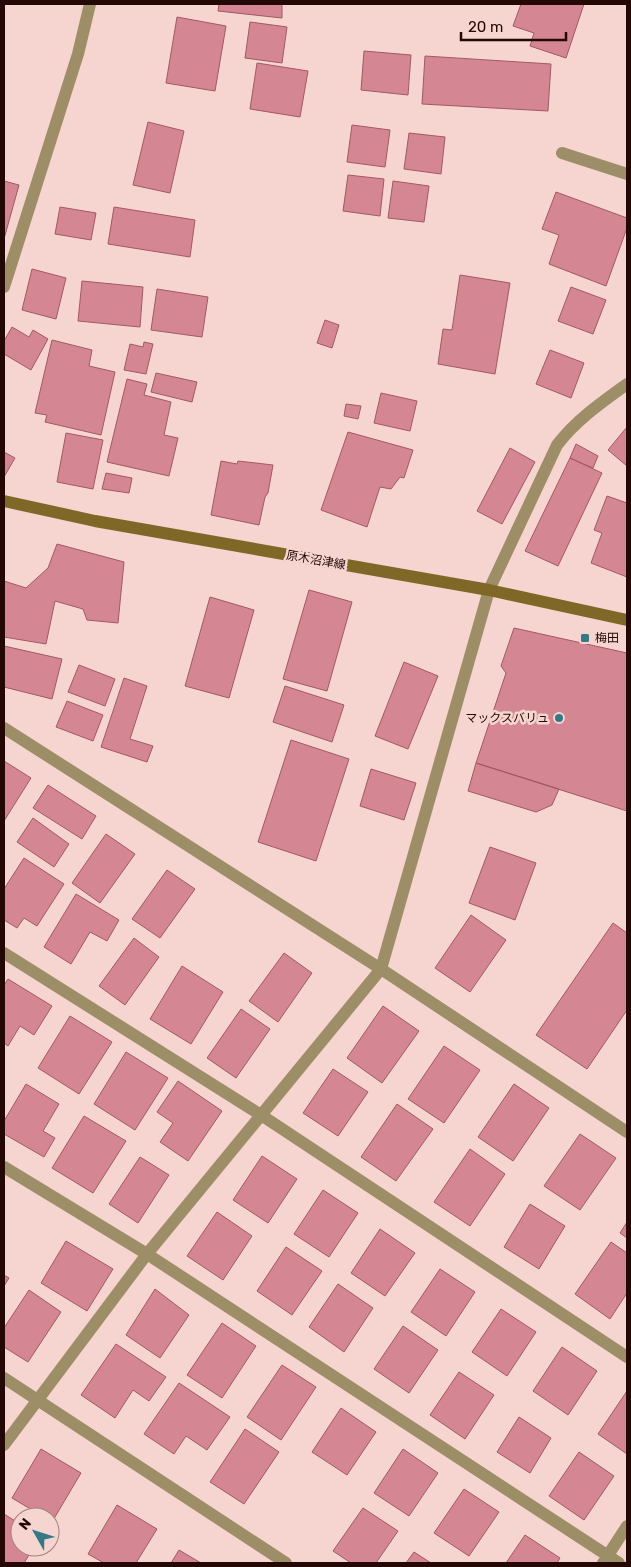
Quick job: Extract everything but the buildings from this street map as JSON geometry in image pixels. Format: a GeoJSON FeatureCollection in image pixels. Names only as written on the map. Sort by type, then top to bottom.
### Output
{"type":"FeatureCollection","features":[{"type":"Feature","properties":{"kind":"main road","name":"原木沼津線"},"geometry":{"type":"LineString","coordinates":[[4,501],[96,521],[489,590],[627,620]]}},
{"type":"Feature","properties":{"kind":"street"},"geometry":{"type":"LineString","coordinates":[[4,288],[78,54],[90,4]]}},
{"type":"Feature","properties":{"kind":"street"},"geometry":{"type":"LineString","coordinates":[[562,153],[627,174]]}},
{"type":"Feature","properties":{"kind":"street"},"geometry":{"type":"LineString","coordinates":[[4,1445],[147,1254],[381,969],[489,590],[557,445],[592,410],[627,384]]}},
{"type":"Feature","properties":{"kind":"street"},"geometry":{"type":"LineString","coordinates":[[4,728],[381,969],[627,1132]]}},
{"type":"Feature","properties":{"kind":"street"},"geometry":{"type":"LineString","coordinates":[[4,953],[261,1115],[627,1357]]}},
{"type":"Feature","properties":{"kind":"street"},"geometry":{"type":"LineString","coordinates":[[4,1167],[147,1254],[610,1561],[627,1526]]}},
{"type":"Feature","properties":{"kind":"street"},"geometry":{"type":"LineString","coordinates":[[4,1378],[286,1563]]}},
{"type":"Feature","properties":{"kind":"place","name":"梅田"},"geometry":{"type":"Point","coordinates":[585,638]}},
{"type":"Feature","properties":{"kind":"place","name":"マックスバリュ"},"geometry":{"type":"Point","coordinates":[559,718]}}]}
